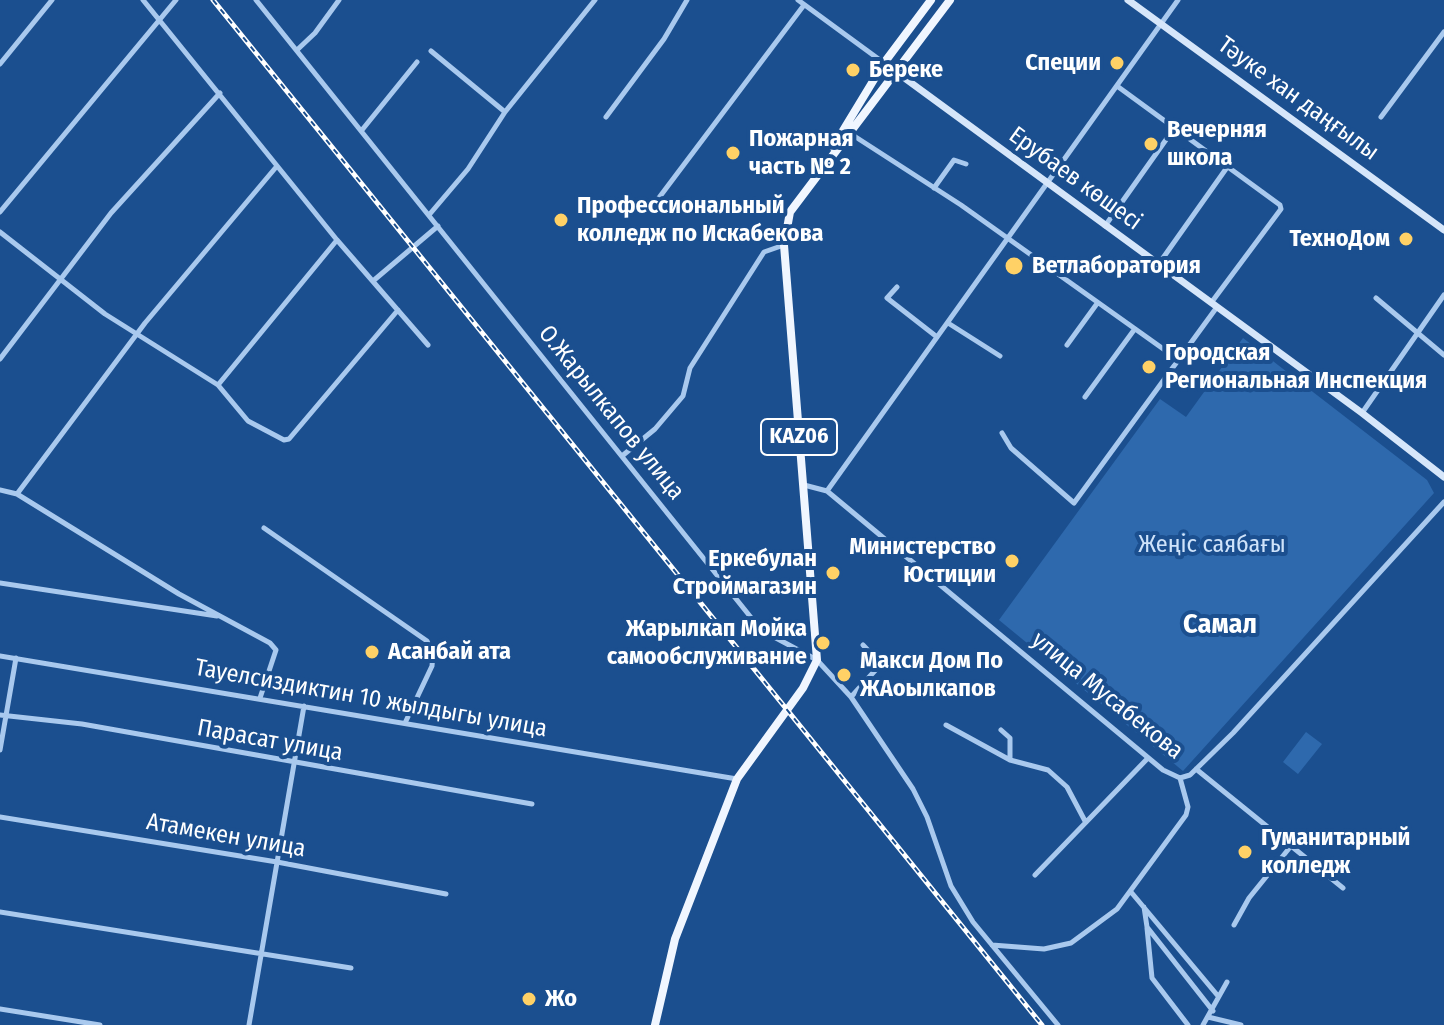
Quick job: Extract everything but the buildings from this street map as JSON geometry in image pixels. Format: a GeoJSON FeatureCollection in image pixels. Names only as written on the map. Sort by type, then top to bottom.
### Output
{"type":"FeatureCollection","features":[{"type":"Feature","properties":{"kind":"main road","name":"KАZ06"},"geometry":{"type":"LineString","coordinates":[[817,660],[784,245],[790,212],[825,162],[884,63],[931,0]]}},
{"type":"Feature","properties":{"kind":"main road","name":"KАZ06"},"geometry":{"type":"LineString","coordinates":[[825,162],[851,134],[950,0]]}},
{"type":"Feature","properties":{"kind":"main road","name":"Тәуке хан даңғылы"},"geometry":{"type":"LineString","coordinates":[[1128,0],[1444,230]]}},
{"type":"Feature","properties":{"kind":"main road","name":"Ерубаев көшесі"},"geometry":{"type":"LineString","coordinates":[[884,63],[1362,413],[1444,477]]}},
{"type":"Feature","properties":{"kind":"main road"},"geometry":{"type":"LineString","coordinates":[[655,1025],[675,939],[737,779],[784,715],[817,660]]}},
{"type":"Feature","properties":{"kind":"street"},"geometry":{"type":"LineString","coordinates":[[0,64],[52,0]]}},
{"type":"Feature","properties":{"kind":"street"},"geometry":{"type":"LineString","coordinates":[[143,0],[337,240],[428,345]]}},
{"type":"Feature","properties":{"kind":"street"},"geometry":{"type":"LineString","coordinates":[[0,212],[176,0]]}},
{"type":"Feature","properties":{"kind":"street","name":"О.Жарылкапов улица"},"geometry":{"type":"LineString","coordinates":[[256,0],[761,630],[817,660],[851,697],[913,789],[927,817],[951,886],[991,945],[1058,1025]]}},
{"type":"Feature","properties":{"kind":"street"},"geometry":{"type":"LineString","coordinates":[[297,50],[315,33],[339,0]]}},
{"type":"Feature","properties":{"kind":"street"},"geometry":{"type":"LineString","coordinates":[[429,215],[468,169],[505,112],[595,0]]}},
{"type":"Feature","properties":{"kind":"street"},"geometry":{"type":"LineString","coordinates":[[606,117],[664,39],[687,0]]}},
{"type":"Feature","properties":{"kind":"street","name":"Ерубаев көшесі"},"geometry":{"type":"LineString","coordinates":[[798,0],[884,63]]}},
{"type":"Feature","properties":{"kind":"street"},"geometry":{"type":"LineString","coordinates":[[804,485],[827,491],[1049,185],[1178,0]]}},
{"type":"Feature","properties":{"kind":"street"},"geometry":{"type":"LineString","coordinates":[[652,207],[804,5]]}},
{"type":"Feature","properties":{"kind":"street"},"geometry":{"type":"LineString","coordinates":[[1381,117],[1444,32]]}},
{"type":"Feature","properties":{"kind":"street"},"geometry":{"type":"LineString","coordinates":[[431,51],[505,112]]}},
{"type":"Feature","properties":{"kind":"street"},"geometry":{"type":"LineString","coordinates":[[362,130],[417,62]]}},
{"type":"Feature","properties":{"kind":"street"},"geometry":{"type":"LineString","coordinates":[[1002,433],[1011,448],[1074,503],[1281,207],[1117,86]]}},
{"type":"Feature","properties":{"kind":"street"},"geometry":{"type":"LineString","coordinates":[[0,359],[111,213],[220,93]]}},
{"type":"Feature","properties":{"kind":"street"},"geometry":{"type":"LineString","coordinates":[[1105,226],[1175,127]]}},
{"type":"Feature","properties":{"kind":"street"},"geometry":{"type":"LineString","coordinates":[[851,134],[934,188],[1096,305],[1176,358]]}},
{"type":"Feature","properties":{"kind":"street"},"geometry":{"type":"LineString","coordinates":[[934,188],[954,160],[966,164]]}},
{"type":"Feature","properties":{"kind":"street"},"geometry":{"type":"LineString","coordinates":[[17,494],[138,335],[277,166]]}},
{"type":"Feature","properties":{"kind":"street"},"geometry":{"type":"LineString","coordinates":[[1158,265],[1228,166]]}},
{"type":"Feature","properties":{"kind":"street"},"geometry":{"type":"LineString","coordinates":[[373,281],[438,226]]}},
{"type":"Feature","properties":{"kind":"street"},"geometry":{"type":"LineString","coordinates":[[0,232],[138,335],[218,385],[248,421],[287,440],[398,310]]}},
{"type":"Feature","properties":{"kind":"street"},"geometry":{"type":"LineString","coordinates":[[218,385],[337,240]]}},
{"type":"Feature","properties":{"kind":"street"},"geometry":{"type":"LineString","coordinates":[[622,456],[655,429],[683,396],[690,368],[764,252],[784,245]]}},
{"type":"Feature","properties":{"kind":"street"},"geometry":{"type":"LineString","coordinates":[[897,287],[887,298],[937,338]]}},
{"type":"Feature","properties":{"kind":"street"},"geometry":{"type":"LineString","coordinates":[[1362,413],[1444,295]]}},
{"type":"Feature","properties":{"kind":"street"},"geometry":{"type":"LineString","coordinates":[[1376,298],[1444,355]]}},
{"type":"Feature","properties":{"kind":"street"},"geometry":{"type":"LineString","coordinates":[[1067,345],[1096,305]]}},
{"type":"Feature","properties":{"kind":"street"},"geometry":{"type":"LineString","coordinates":[[948,323],[1000,356]]}},
{"type":"Feature","properties":{"kind":"street"},"geometry":{"type":"LineString","coordinates":[[1085,397],[1135,330]]}},
{"type":"Feature","properties":{"kind":"street"},"geometry":{"type":"LineString","coordinates":[[0,490],[17,494],[179,594],[270,643],[276,650],[260,698]]}},
{"type":"Feature","properties":{"kind":"street","name":"улица Мусабекова"},"geometry":{"type":"LineString","coordinates":[[827,491],[1148,758],[1170,775],[1180,778],[1196,769],[1444,502]]}},
{"type":"Feature","properties":{"kind":"street"},"geometry":{"type":"LineString","coordinates":[[264,528],[427,641],[433,654],[432,666],[405,723]]}},
{"type":"Feature","properties":{"kind":"street"},"geometry":{"type":"LineString","coordinates":[[0,583],[223,617]]}},
{"type":"Feature","properties":{"kind":"street"},"geometry":{"type":"LineString","coordinates":[[851,697],[881,664],[863,645]]}},
{"type":"Feature","properties":{"kind":"street","name":"Тауелсиздиктин 10 жылдыгы улица"},"geometry":{"type":"LineString","coordinates":[[0,656],[260,698],[660,769],[737,779]]}},
{"type":"Feature","properties":{"kind":"street"},"geometry":{"type":"LineString","coordinates":[[0,750],[3,715],[16,658]]}},
{"type":"Feature","properties":{"kind":"street"},"geometry":{"type":"LineString","coordinates":[[249,1025],[304,706]]}},
{"type":"Feature","properties":{"kind":"street","name":"Парасат улица"},"geometry":{"type":"LineString","coordinates":[[3,715],[82,724],[532,804]]}},
{"type":"Feature","properties":{"kind":"street"},"geometry":{"type":"LineString","coordinates":[[946,725],[1010,760],[1048,770],[1067,787],[1085,821]]}},
{"type":"Feature","properties":{"kind":"street"},"geometry":{"type":"LineString","coordinates":[[1001,730],[1010,738],[1010,760]]}},
{"type":"Feature","properties":{"kind":"street"},"geometry":{"type":"LineString","coordinates":[[1035,875],[1148,758]]}},
{"type":"Feature","properties":{"kind":"street"},"geometry":{"type":"LineString","coordinates":[[1196,769],[1343,888]]}},
{"type":"Feature","properties":{"kind":"street"},"geometry":{"type":"LineString","coordinates":[[991,945],[1033,950],[1071,943],[1099,924],[1131,892],[1188,807],[1180,778]]}},
{"type":"Feature","properties":{"kind":"street","name":"Атамекен улица"},"geometry":{"type":"LineString","coordinates":[[0,817],[277,862],[446,894]]}},
{"type":"Feature","properties":{"kind":"street"},"geometry":{"type":"LineString","coordinates":[[1234,925],[1249,898],[1291,846]]}},
{"type":"Feature","properties":{"kind":"street"},"geometry":{"type":"LineString","coordinates":[[1131,892],[1218,996]]}},
{"type":"Feature","properties":{"kind":"street"},"geometry":{"type":"LineString","coordinates":[[1144,906],[1152,978],[1188,1025]]}},
{"type":"Feature","properties":{"kind":"street"},"geometry":{"type":"LineString","coordinates":[[0,912],[351,968]]}},
{"type":"Feature","properties":{"kind":"street"},"geometry":{"type":"LineString","coordinates":[[1147,927],[1210,1014],[1241,1025]]}},
{"type":"Feature","properties":{"kind":"street"},"geometry":{"type":"LineString","coordinates":[[1203,1025],[1227,982]]}},
{"type":"Feature","properties":{"kind":"street"},"geometry":{"type":"LineString","coordinates":[[0,1009],[96,1025]]}},
{"type":"Feature","properties":{"kind":"green space","name":"Жеңіс саябағы"},"geometry":{"type":"Polygon","coordinates":[[[1243,338],[1427,480],[1434,493],[1183,771],[999,620],[1160,399],[1186,417],[1243,338]]]}},
{"type":"Feature","properties":{"kind":"green space"},"geometry":{"type":"Polygon","coordinates":[[[1306,732],[1322,744],[1298,774],[1283,762],[1306,732]]]}},
{"type":"Feature","properties":{"kind":"railway"},"geometry":{"type":"LineString","coordinates":[[213,0],[1042,1025]]}},
{"type":"Feature","properties":{"kind":"place","name":"Специи"},"geometry":{"type":"Point","coordinates":[1117,63]}},
{"type":"Feature","properties":{"kind":"place","name":"Береке"},"geometry":{"type":"Point","coordinates":[853,70]}},
{"type":"Feature","properties":{"kind":"place","name":"Вечерняя школа"},"geometry":{"type":"Point","coordinates":[1151,144]}},
{"type":"Feature","properties":{"kind":"place","name":"Пожарная часть № 2"},"geometry":{"type":"Point","coordinates":[733,153]}},
{"type":"Feature","properties":{"kind":"place","name":"Профессиональный колледж по Искабекова"},"geometry":{"type":"Point","coordinates":[561,220]}},
{"type":"Feature","properties":{"kind":"place","name":"ТехноДом"},"geometry":{"type":"Point","coordinates":[1406,239]}},
{"type":"Feature","properties":{"kind":"place","name":"Ветлаборатория"},"geometry":{"type":"Point","coordinates":[1014,266]}},
{"type":"Feature","properties":{"kind":"place","name":"Городская Региональная Инспекция"},"geometry":{"type":"Point","coordinates":[1149,367]}},
{"type":"Feature","properties":{"kind":"place","name":"Министерство Юстиции"},"geometry":{"type":"Point","coordinates":[1012,561]}},
{"type":"Feature","properties":{"kind":"place","name":"Еркебулан Строймагазин"},"geometry":{"type":"Point","coordinates":[833,573]}},
{"type":"Feature","properties":{"kind":"place","name":"Жарылкап Мойка самообслуживание"},"geometry":{"type":"Point","coordinates":[823,643]}},
{"type":"Feature","properties":{"kind":"place","name":"Асанбай ата"},"geometry":{"type":"Point","coordinates":[372,652]}},
{"type":"Feature","properties":{"kind":"place","name":"Макси Дом По ЖАоылкапов"},"geometry":{"type":"Point","coordinates":[844,675]}},
{"type":"Feature","properties":{"kind":"place","name":"Гуманитарный колледж"},"geometry":{"type":"Point","coordinates":[1245,852]}},
{"type":"Feature","properties":{"kind":"place","name":"Жо"},"geometry":{"type":"Point","coordinates":[529,999]}},
{"type":"Feature","properties":{"kind":"district","name":"Самал"},"geometry":{"type":"Point","coordinates":[1220,625]}}]}
